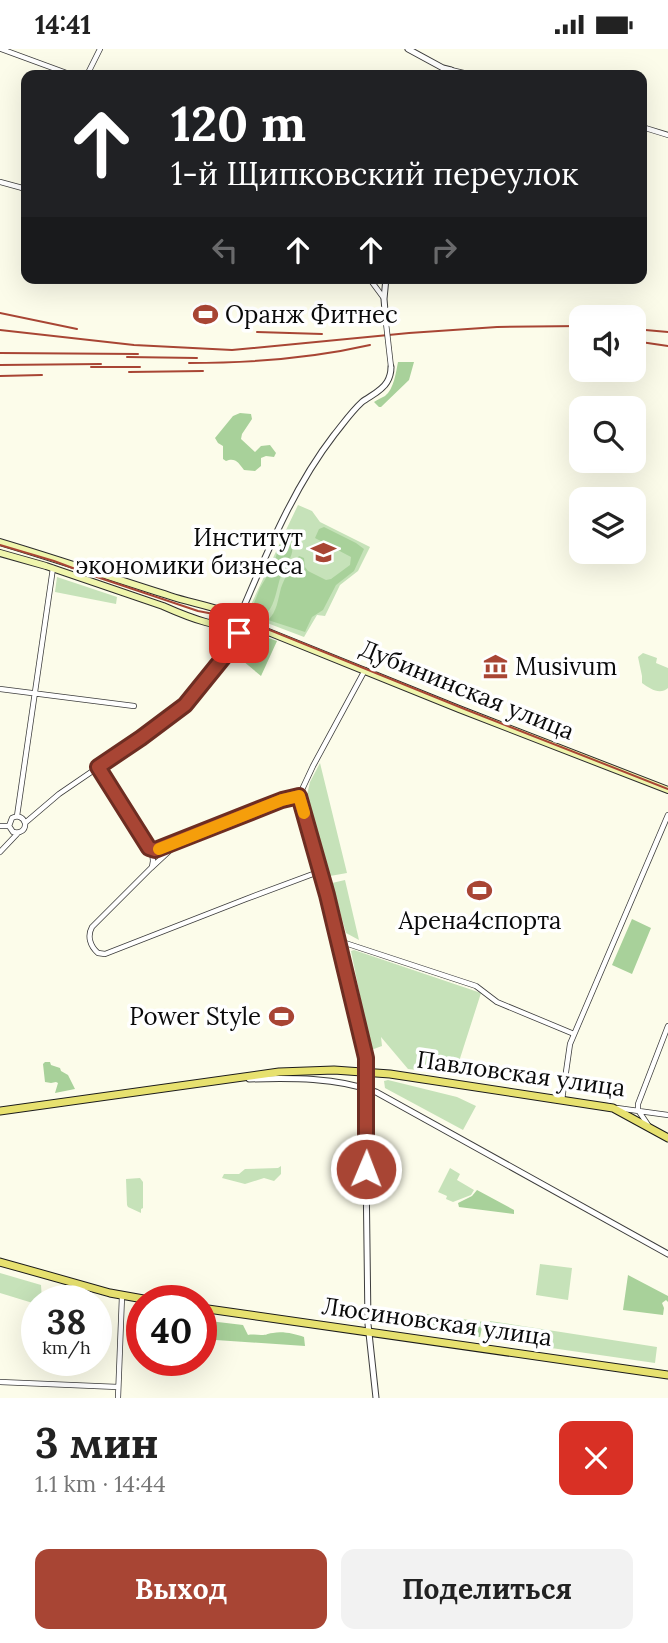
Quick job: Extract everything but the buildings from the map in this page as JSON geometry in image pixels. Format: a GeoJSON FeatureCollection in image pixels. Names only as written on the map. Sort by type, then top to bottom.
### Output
{"type":"FeatureCollection","features":[{"type":"Feature","properties":{"kind":"main road","name":"Дубининская улица"},"geometry":{"type":"LineString","coordinates":[[0,542],[165,595],[241,615],[251,625],[668,790]]}},
{"type":"Feature","properties":{"kind":"main road"},"geometry":{"type":"LineString","coordinates":[[0,553],[53,568],[179,613],[228,627],[251,625]]}},
{"type":"Feature","properties":{"kind":"main road","name":"Павловская улица"},"geometry":{"type":"LineString","coordinates":[[0,1111],[220,1080],[315,1070],[392,1075],[613,1108]]}},
{"type":"Feature","properties":{"kind":"main road"},"geometry":{"type":"LineString","coordinates":[[613,1108],[668,1138]]}},
{"type":"Feature","properties":{"kind":"main road"},"geometry":{"type":"LineString","coordinates":[[0,1262],[126,1297]]}},
{"type":"Feature","properties":{"kind":"main road","name":"Люсиновская улица"},"geometry":{"type":"LineString","coordinates":[[217,1310],[668,1375]]}},
{"type":"Feature","properties":{"kind":"street"},"geometry":{"type":"LineString","coordinates":[[1,49],[58,70]]}},
{"type":"Feature","properties":{"kind":"street"},"geometry":{"type":"LineString","coordinates":[[89,70],[100,49]]}},
{"type":"Feature","properties":{"kind":"street"},"geometry":{"type":"LineString","coordinates":[[408,49],[446,70]]}},
{"type":"Feature","properties":{"kind":"street"},"geometry":{"type":"LineString","coordinates":[[647,129],[668,135]]}},
{"type":"Feature","properties":{"kind":"street"},"geometry":{"type":"LineString","coordinates":[[0,182],[21,188]]}},
{"type":"Feature","properties":{"kind":"street"},"geometry":{"type":"LineString","coordinates":[[376,284],[384,299]]}},
{"type":"Feature","properties":{"kind":"street"},"geometry":{"type":"LineString","coordinates":[[0,852],[50,800],[185,705],[236,642],[241,627],[241,615],[278,531],[318,456],[352,412],[387,383],[391,374],[384,299],[386,284]]}},
{"type":"Feature","properties":{"kind":"street"},"geometry":{"type":"LineString","coordinates":[[17,816],[53,568]]}},
{"type":"Feature","properties":{"kind":"street"},"geometry":{"type":"LineString","coordinates":[[365,670],[299,796],[339,941],[368,1073],[367,1261],[369,1332],[376,1398]]}},
{"type":"Feature","properties":{"kind":"street"},"geometry":{"type":"LineString","coordinates":[[0,689],[134,706]]}},
{"type":"Feature","properties":{"kind":"street"},"geometry":{"type":"LineString","coordinates":[[98,767],[152,850],[151,868]]}},
{"type":"Feature","properties":{"kind":"street"},"geometry":{"type":"LineString","coordinates":[[152,850],[282,800],[299,796]]}},
{"type":"Feature","properties":{"kind":"street"},"geometry":{"type":"LineString","coordinates":[[562,1100],[570,1044],[668,815]]}},
{"type":"Feature","properties":{"kind":"street"},"geometry":{"type":"LineString","coordinates":[[17,816],[25,823]]}},
{"type":"Feature","properties":{"kind":"street"},"geometry":{"type":"LineString","coordinates":[[9,825],[12,818],[17,816]]}},
{"type":"Feature","properties":{"kind":"street"},"geometry":{"type":"LineString","coordinates":[[0,826],[9,825]]}},
{"type":"Feature","properties":{"kind":"street"},"geometry":{"type":"LineString","coordinates":[[9,825],[13,832],[18,833]]}},
{"type":"Feature","properties":{"kind":"street"},"geometry":{"type":"LineString","coordinates":[[181,840],[92,927],[90,941],[97,953],[105,954],[321,871]]}},
{"type":"Feature","properties":{"kind":"street"},"geometry":{"type":"LineString","coordinates":[[339,941],[476,986],[497,1002],[574,1034]]}},
{"type":"Feature","properties":{"kind":"street"},"geometry":{"type":"LineString","coordinates":[[650,1128],[638,1110],[638,1104],[668,1026]]}},
{"type":"Feature","properties":{"kind":"street"},"geometry":{"type":"LineString","coordinates":[[220,1080],[290,1078],[355,1085],[367,1089],[434,1123],[668,1254]]}},
{"type":"Feature","properties":{"kind":"street","name":"Павловская улица"},"geometry":{"type":"LineString","coordinates":[[613,1108],[668,1115]]}},
{"type":"Feature","properties":{"kind":"street"},"geometry":{"type":"LineString","coordinates":[[650,1128],[650,1117],[657,1113]]}},
{"type":"Feature","properties":{"kind":"street"},"geometry":{"type":"LineString","coordinates":[[118,1398],[122,1296]]}},
{"type":"Feature","properties":{"kind":"street"},"geometry":{"type":"LineString","coordinates":[[0,1382],[118,1387]]}},
{"type":"Feature","properties":{"kind":"green space"},"geometry":{"type":"Polygon","coordinates":[[[398,362],[414,362],[409,380],[379,407],[374,402],[391,389],[398,362]]]}},
{"type":"Feature","properties":{"kind":"green space"},"geometry":{"type":"Polygon","coordinates":[[[240,413],[251,414],[252,419],[241,439],[255,452],[261,446],[270,445],[276,453],[274,457],[261,458],[261,466],[255,471],[244,470],[236,461],[223,459],[223,446],[215,438],[233,416],[240,413]]]}},
{"type":"Feature","properties":{"kind":"green space"},"geometry":{"type":"Polygon","coordinates":[[[298,505],[312,511],[320,522],[370,547],[358,571],[340,585],[325,616],[317,615],[304,637],[246,615],[282,539],[288,541],[291,533],[286,530],[298,505]]]}},
{"type":"Feature","properties":{"kind":"green space"},"geometry":{"type":"Polygon","coordinates":[[[324,527],[364,549],[354,571],[336,585],[323,610],[312,617],[305,632],[268,620],[275,609],[287,575],[299,556],[304,558],[308,571],[326,580],[350,565],[351,557],[315,538],[319,529],[324,527]]]}},
{"type":"Feature","properties":{"kind":"green space"},"geometry":{"type":"Polygon","coordinates":[[[279,545],[292,545],[292,552],[272,605],[267,612],[255,616],[250,613],[274,564],[279,545]]]}},
{"type":"Feature","properties":{"kind":"green space"},"geometry":{"type":"Polygon","coordinates":[[[57,577],[117,597],[116,604],[55,592],[57,577]]]}},
{"type":"Feature","properties":{"kind":"green space"},"geometry":{"type":"Polygon","coordinates":[[[266,637],[277,641],[261,676],[237,656],[244,646],[257,654],[266,637]]]}},
{"type":"Feature","properties":{"kind":"green space"},"geometry":{"type":"Polygon","coordinates":[[[643,653],[657,658],[656,663],[668,668],[668,688],[665,690],[655,690],[642,683],[638,657],[643,653]]]}},
{"type":"Feature","properties":{"kind":"green space"},"geometry":{"type":"Polygon","coordinates":[[[320,763],[347,873],[330,876],[307,795],[310,782],[320,763]]]}},
{"type":"Feature","properties":{"kind":"green space"},"geometry":{"type":"Polygon","coordinates":[[[345,880],[359,940],[346,933],[332,883],[345,880]]]}},
{"type":"Feature","properties":{"kind":"green space"},"geometry":{"type":"Polygon","coordinates":[[[632,919],[651,928],[632,974],[612,965],[632,919]]]}},
{"type":"Feature","properties":{"kind":"green space"},"geometry":{"type":"Polygon","coordinates":[[[351,951],[481,993],[455,1074],[408,1069],[381,1037],[382,1046],[371,1050],[351,951]]]}},
{"type":"Feature","properties":{"kind":"green space"},"geometry":{"type":"Polygon","coordinates":[[[45,1062],[50,1062],[68,1075],[75,1089],[55,1093],[58,1083],[45,1082],[45,1062]]]}},
{"type":"Feature","properties":{"kind":"green space"},"geometry":{"type":"Polygon","coordinates":[[[384,1081],[457,1097],[476,1106],[463,1130],[385,1088],[384,1081]]]}},
{"type":"Feature","properties":{"kind":"green space"},"geometry":{"type":"Polygon","coordinates":[[[281,1166],[281,1174],[274,1181],[264,1178],[245,1184],[222,1178],[224,1174],[239,1174],[245,1169],[281,1166]]]}},
{"type":"Feature","properties":{"kind":"green space"},"geometry":{"type":"Polygon","coordinates":[[[450,1168],[460,1174],[457,1180],[474,1190],[471,1195],[453,1202],[438,1192],[450,1168]]]}},
{"type":"Feature","properties":{"kind":"green space"},"geometry":{"type":"Polygon","coordinates":[[[140,1178],[143,1182],[141,1213],[127,1205],[126,1179],[140,1178]]]}},
{"type":"Feature","properties":{"kind":"green space"},"geometry":{"type":"Polygon","coordinates":[[[477,1190],[514,1210],[514,1214],[459,1207],[458,1203],[472,1196],[477,1190]]]}},
{"type":"Feature","properties":{"kind":"green space"},"geometry":{"type":"Polygon","coordinates":[[[540,1264],[572,1268],[568,1300],[536,1295],[540,1264]]]}},
{"type":"Feature","properties":{"kind":"green space"},"geometry":{"type":"Polygon","coordinates":[[[0,1273],[41,1285],[21,1285],[21,1299],[0,1293],[0,1273]]]}},
{"type":"Feature","properties":{"kind":"green space"},"geometry":{"type":"Polygon","coordinates":[[[628,1275],[668,1296],[668,1302],[666,1300],[662,1303],[663,1315],[623,1310],[628,1275]]]}},
{"type":"Feature","properties":{"kind":"green space"},"geometry":{"type":"Polygon","coordinates":[[[425,1314],[483,1322],[480,1337],[422,1328],[425,1314]]]}},
{"type":"Feature","properties":{"kind":"green space"},"geometry":{"type":"Polygon","coordinates":[[[490,1321],[657,1347],[655,1363],[488,1339],[490,1321]]]}},
{"type":"Feature","properties":{"kind":"green space"},"geometry":{"type":"Polygon","coordinates":[[[217,1322],[243,1325],[248,1335],[281,1332],[297,1335],[304,1337],[305,1346],[217,1340],[217,1322]]]}},
{"type":"Feature","properties":{"kind":"tram line"},"geometry":{"type":"LineString","coordinates":[[0,545],[198,611],[245,620],[668,789]]}},
{"type":"Feature","properties":{"kind":"railway"},"geometry":{"type":"LineString","coordinates":[[0,313],[77,329]]}},
{"type":"Feature","properties":{"kind":"railway"},"geometry":{"type":"LineString","coordinates":[[0,330],[134,345],[232,350],[409,333],[497,327],[569,326]]}},
{"type":"Feature","properties":{"kind":"railway"},"geometry":{"type":"LineString","coordinates":[[646,330],[668,332]]}},
{"type":"Feature","properties":{"kind":"railway"},"geometry":{"type":"LineString","coordinates":[[257,332],[322,334]]}},
{"type":"Feature","properties":{"kind":"railway"},"geometry":{"type":"LineString","coordinates":[[646,343],[668,346]]}},
{"type":"Feature","properties":{"kind":"railway"},"geometry":{"type":"LineString","coordinates":[[189,363],[280,359],[370,345]]}},
{"type":"Feature","properties":{"kind":"railway"},"geometry":{"type":"LineString","coordinates":[[0,353],[138,354]]}},
{"type":"Feature","properties":{"kind":"railway"},"geometry":{"type":"LineString","coordinates":[[127,357],[197,358]]}},
{"type":"Feature","properties":{"kind":"railway"},"geometry":{"type":"LineString","coordinates":[[0,365],[101,364]]}},
{"type":"Feature","properties":{"kind":"railway"},"geometry":{"type":"LineString","coordinates":[[91,367],[140,367]]}},
{"type":"Feature","properties":{"kind":"railway"},"geometry":{"type":"LineString","coordinates":[[129,372],[203,371]]}},
{"type":"Feature","properties":{"kind":"railway"},"geometry":{"type":"LineString","coordinates":[[0,376],[42,375]]}},
{"type":"Feature","properties":{"kind":"slow traffic"},"geometry":{"type":"LineString","coordinates":[[159,849],[282,800],[299,796],[304,813]]}},
{"type":"Feature","properties":{"kind":"place","name":"Оранж Фитнес"},"geometry":{"type":"Point","coordinates":[205,315]}},
{"type":"Feature","properties":{"kind":"place","name":"Институт экономики бизнеса"},"geometry":{"type":"Point","coordinates":[323,552]}},
{"type":"Feature","properties":{"kind":"place","name":"Musivum"},"geometry":{"type":"Point","coordinates":[495,667]}},
{"type":"Feature","properties":{"kind":"place","name":"Арена4спорта"},"geometry":{"type":"Point","coordinates":[480,890]}},
{"type":"Feature","properties":{"kind":"place","name":"Power Style"},"geometry":{"type":"Point","coordinates":[281,1017]}},
{"type":"Feature","properties":{"kind":"route"},"geometry":{"type":"LineString","coordinates":[[239,633],[236,642],[222,661],[185,705],[98,767],[152,850],[282,800],[299,796],[327,895],[366,1058],[366,1169]]}}]}
